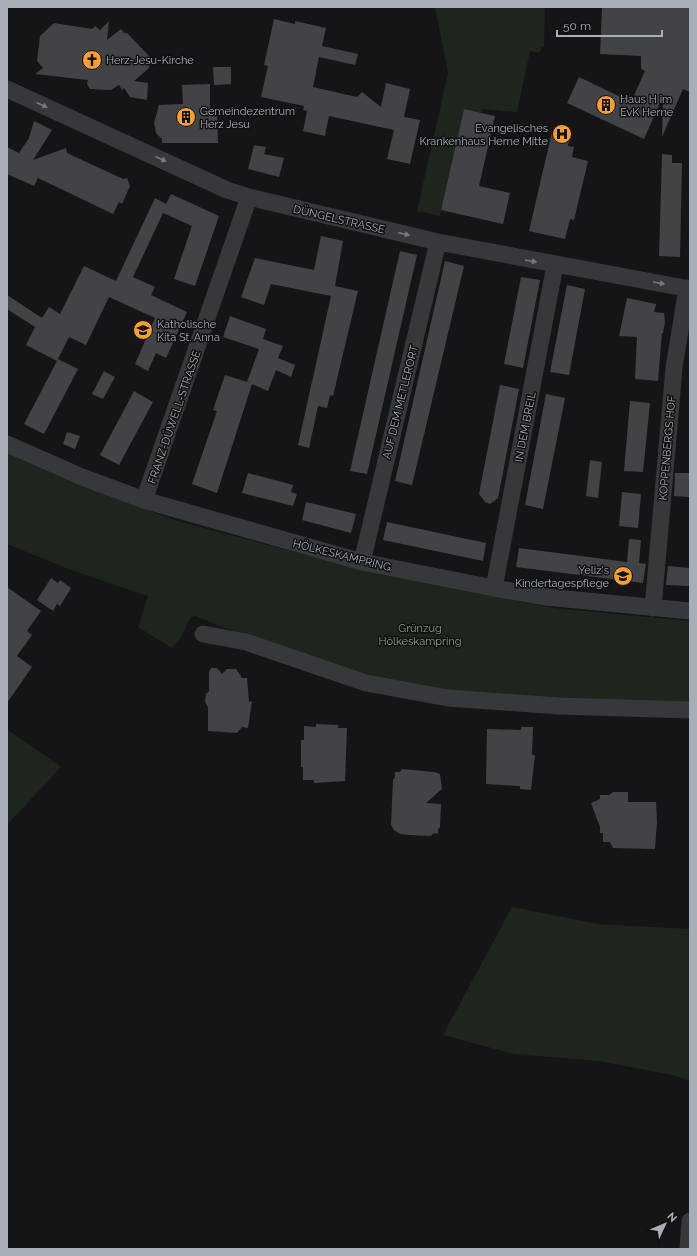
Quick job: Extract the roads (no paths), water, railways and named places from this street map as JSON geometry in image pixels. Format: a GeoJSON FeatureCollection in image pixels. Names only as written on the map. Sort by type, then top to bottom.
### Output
{"type":"FeatureCollection","features":[{"type":"Feature","properties":{"kind":"street","name":"DÜNGELSTRASSE"},"geometry":{"type":"LineString","coordinates":[[7,89],[227,190],[249,197],[438,242],[688,289]]}},
{"type":"Feature","properties":{"kind":"street","name":"FRANZ-DÜWELL-STRASSE"},"geometry":{"type":"LineString","coordinates":[[144,500],[249,197]]}},
{"type":"Feature","properties":{"kind":"street","name":"AUF DEM METLERORT"},"geometry":{"type":"LineString","coordinates":[[362,562],[438,242]]}},
{"type":"Feature","properties":{"kind":"street","name":"IN DEM BREIL"},"geometry":{"type":"LineString","coordinates":[[494,588],[555,265]]}},
{"type":"Feature","properties":{"kind":"street","name":"KOPPENBERGS HOF"},"geometry":{"type":"LineString","coordinates":[[653,608],[674,368],[688,289]]}},
{"type":"Feature","properties":{"kind":"street","name":"HÖLKESKAMPRING"},"geometry":{"type":"LineString","coordinates":[[7,444],[68,471],[144,500],[362,562],[546,597],[690,611]]}},
{"type":"Feature","properties":{"kind":"street"},"geometry":{"type":"LineString","coordinates":[[203,634],[246,642],[366,683],[448,698],[559,706],[690,710]]}},
{"type":"Feature","properties":{"kind":"street"},"geometry":{"type":"LineString","coordinates":[[688,1249],[690,1221]]}},
{"type":"Feature","properties":{"kind":"place","name":"Herz-Jesu-Kirche"},"geometry":{"type":"Point","coordinates":[92,60]}},
{"type":"Feature","properties":{"kind":"place","name":"Haus H im EvK Herne"},"geometry":{"type":"Point","coordinates":[606,105]}},
{"type":"Feature","properties":{"kind":"place","name":"Gemeindezentrum Herz Jesu"},"geometry":{"type":"Point","coordinates":[186,117]}},
{"type":"Feature","properties":{"kind":"place","name":"Evangelisches Krankenhaus Herne Mitte"},"geometry":{"type":"Point","coordinates":[562,134]}},
{"type":"Feature","properties":{"kind":"place","name":"Katholische Kita St. Anna"},"geometry":{"type":"Point","coordinates":[143,330]}},
{"type":"Feature","properties":{"kind":"place","name":"Yeliz's Kindertagespflege"},"geometry":{"type":"Point","coordinates":[623,576]}},
{"type":"Feature","properties":{"kind":"park label","name":"Grünzug Hölkeskampring"},"geometry":{"type":"Point","coordinates":[420,634]}}]}
